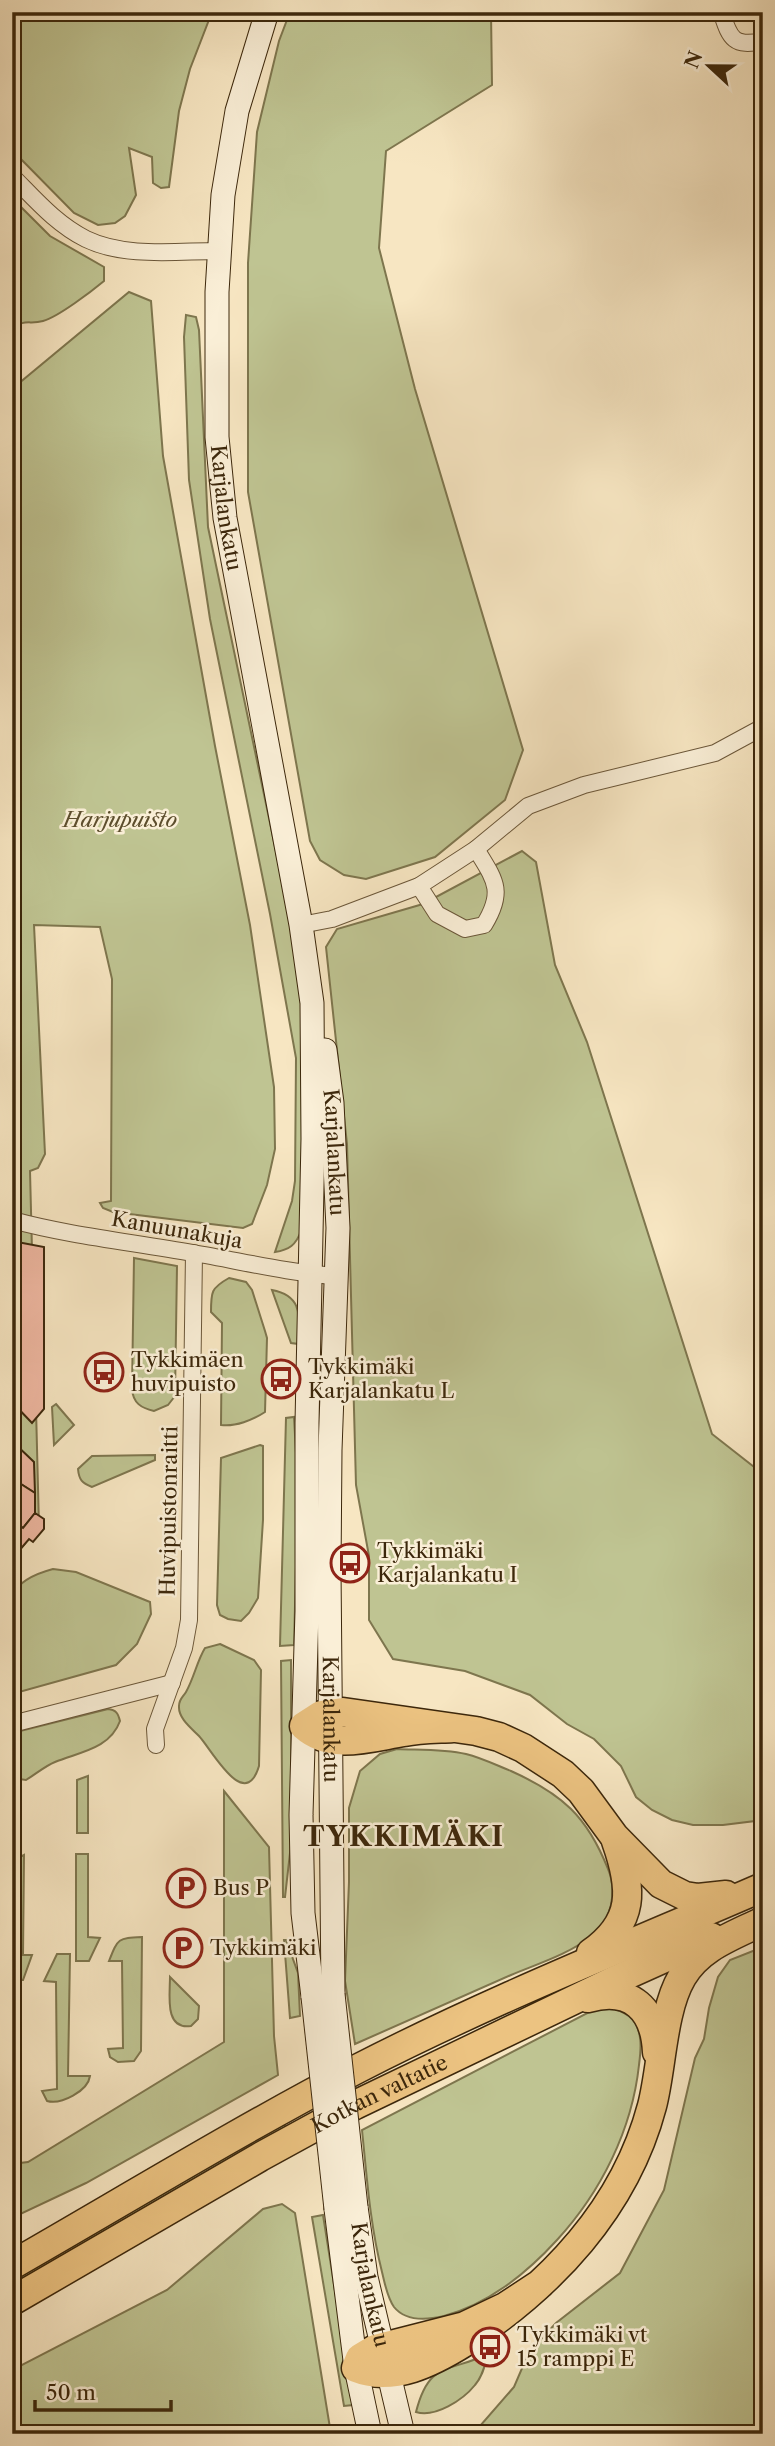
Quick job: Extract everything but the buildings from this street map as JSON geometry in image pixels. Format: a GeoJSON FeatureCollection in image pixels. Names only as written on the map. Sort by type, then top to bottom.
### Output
{"type":"FeatureCollection","features":[{"type":"Feature","properties":{"kind":"highway"},"geometry":{"type":"LineString","coordinates":[[304,1726],[319,1736],[331,1726],[358,1714],[499,1737],[543,1760],[581,1791],[614,1836],[661,1884],[685,1896],[716,1897],[763,1886]]}},
{"type":"Feature","properties":{"kind":"highway"},"geometry":{"type":"LineString","coordinates":[[532,1986],[591,1953],[616,1932],[627,1904],[628,1886],[625,1867],[614,1836]]}},
{"type":"Feature","properties":{"kind":"highway","name":"Kotkan valtatie"},"geometry":{"type":"LineString","coordinates":[[12,2265],[261,2120],[415,2041],[532,1986],[763,1886]]}},
{"type":"Feature","properties":{"kind":"highway"},"geometry":{"type":"LineString","coordinates":[[356,2368],[360,2358],[367,2353],[387,2360],[436,2335],[474,2322],[505,2307],[540,2284],[586,2237],[614,2194],[644,2129],[652,2106],[673,1998],[688,1967],[711,1947],[763,1919]]}},
{"type":"Feature","properties":{"kind":"highway","name":"Kotkan valtatie"},"geometry":{"type":"LineString","coordinates":[[12,2301],[355,2105],[653,1962],[763,1919]]}},
{"type":"Feature","properties":{"kind":"highway"},"geometry":{"type":"LineString","coordinates":[[558,2007],[610,1993],[633,2001],[643,2009],[654,2029],[657,2076]]}},
{"type":"Feature","properties":{"kind":"main road","name":"Karjalankatu"},"geometry":{"type":"LineString","coordinates":[[267,12],[246,77],[230,146],[223,195],[219,251],[217,437],[224,513],[301,925],[312,1003],[313,1139],[307,1423],[307,1611],[301,1815],[303,1913],[323,1995],[346,2208],[356,2368],[370,2434]]}},
{"type":"Feature","properties":{"kind":"main road","name":"Karjalankatu"},"geometry":{"type":"LineString","coordinates":[[312,1003],[323,1035],[332,1103],[338,1228],[330,1450],[331,1726],[323,1995]]}},
{"type":"Feature","properties":{"kind":"main road","name":"Karjalankatu"},"geometry":{"type":"LineString","coordinates":[[346,2208],[387,2360],[403,2434]]}},
{"type":"Feature","properties":{"kind":"street"},"geometry":{"type":"LineString","coordinates":[[722,14],[730,36],[739,42],[751,44],[763,41]]}},
{"type":"Feature","properties":{"kind":"street"},"geometry":{"type":"LineString","coordinates":[[12,176],[51,215],[99,245],[143,251],[219,251]]}},
{"type":"Feature","properties":{"kind":"street"},"geometry":{"type":"LineString","coordinates":[[301,925],[332,919],[419,886],[476,849],[528,806],[584,785],[715,753],[763,727]]}},
{"type":"Feature","properties":{"kind":"street"},"geometry":{"type":"LineString","coordinates":[[419,886],[437,914],[465,929],[484,925],[494,908],[496,881],[476,849]]}},
{"type":"Feature","properties":{"kind":"street","name":"Kanuunakuja"},"geometry":{"type":"LineString","coordinates":[[12,1220],[74,1234],[311,1275],[336,1276]]}},
{"type":"Feature","properties":{"kind":"street","name":"Huvipuistonraitti"},"geometry":{"type":"LineString","coordinates":[[156,1745],[155,1729],[184,1648],[188,1620],[194,1253]]}},
{"type":"Feature","properties":{"kind":"street"},"geometry":{"type":"LineString","coordinates":[[12,1724],[172,1683]]}},
{"type":"Feature","properties":{"kind":"green space"},"geometry":{"type":"Polygon","coordinates":[[[12,12],[212,12],[190,69],[179,111],[169,187],[161,188],[153,183],[152,157],[129,148],[136,195],[125,216],[115,223],[98,225],[74,213],[12,150],[12,12]]]}},
{"type":"Feature","properties":{"kind":"green space"},"geometry":{"type":"Polygon","coordinates":[[[290,12],[491,12],[492,85],[386,151],[379,248],[415,389],[523,750],[505,800],[435,857],[366,879],[344,875],[320,860],[310,841],[248,492],[248,263],[257,132],[279,41],[290,12]]]}},
{"type":"Feature","properties":{"kind":"green space"},"geometry":{"type":"Polygon","coordinates":[[[12,198],[50,236],[104,267],[104,281],[49,319],[24,323],[12,329],[12,198]]]}},
{"type":"Feature","properties":{"kind":"green space","name":"Harjupuisto"},"geometry":{"type":"Polygon","coordinates":[[[129,292],[151,301],[163,456],[250,925],[274,1087],[275,1149],[267,1185],[252,1224],[243,1228],[113,1212],[103,1208],[100,1203],[111,1201],[112,979],[100,927],[34,925],[45,1154],[38,1168],[30,1171],[39,1527],[12,1559],[12,389],[129,292]]]}},
{"type":"Feature","properties":{"kind":"green space"},"geometry":{"type":"Polygon","coordinates":[[[186,315],[196,317],[199,330],[208,527],[288,909],[304,1009],[301,1231],[291,1246],[275,1252],[292,1201],[295,1181],[296,1058],[270,914],[210,619],[189,480],[184,337],[186,315]]]}},
{"type":"Feature","properties":{"kind":"green space"},"geometry":{"type":"Polygon","coordinates":[[[522,851],[536,862],[555,965],[587,1042],[712,1434],[763,1474],[763,1820],[723,1825],[693,1825],[672,1820],[652,1810],[636,1797],[621,1766],[594,1739],[567,1724],[530,1695],[465,1671],[393,1659],[369,1620],[369,1556],[356,1485],[347,1144],[326,947],[337,929],[423,904],[522,851]]]}},
{"type":"Feature","properties":{"kind":"green space"},"geometry":{"type":"Polygon","coordinates":[[[134,1258],[177,1266],[175,1396],[168,1405],[154,1411],[139,1404],[132,1389],[134,1258]]]}},
{"type":"Feature","properties":{"kind":"green space"},"geometry":{"type":"Polygon","coordinates":[[[229,1278],[246,1282],[252,1290],[267,1338],[265,1412],[244,1422],[221,1425],[222,1323],[211,1312],[211,1305],[215,1288],[229,1278]]]}},
{"type":"Feature","properties":{"kind":"green space"},"geometry":{"type":"Polygon","coordinates":[[[272,1290],[290,1297],[295,1303],[299,1317],[299,1344],[291,1343],[272,1290]]]}},
{"type":"Feature","properties":{"kind":"green space"},"geometry":{"type":"Polygon","coordinates":[[[56,1404],[74,1425],[54,1445],[52,1407],[56,1404]]]}},
{"type":"Feature","properties":{"kind":"green space"},"geometry":{"type":"Polygon","coordinates":[[[294,1417],[298,1489],[294,1645],[280,1646],[286,1418],[294,1417]]]}},
{"type":"Feature","properties":{"kind":"green space"},"geometry":{"type":"Polygon","coordinates":[[[263,1446],[263,1520],[258,1598],[241,1621],[220,1615],[217,1605],[221,1458],[263,1446]]]}},
{"type":"Feature","properties":{"kind":"green space"},"geometry":{"type":"Polygon","coordinates":[[[155,1455],[155,1460],[92,1487],[79,1476],[78,1469],[92,1456],[155,1455]]]}},
{"type":"Feature","properties":{"kind":"green space"},"geometry":{"type":"Polygon","coordinates":[[[53,1569],[76,1572],[150,1602],[151,1614],[137,1644],[116,1665],[12,1694],[13,1595],[24,1581],[53,1569]]]}},
{"type":"Feature","properties":{"kind":"green space"},"geometry":{"type":"Polygon","coordinates":[[[220,1644],[254,1660],[261,1670],[259,1766],[253,1779],[246,1783],[237,1781],[229,1774],[179,1710],[180,1702],[205,1648],[220,1644]]]}},
{"type":"Feature","properties":{"kind":"green space"},"geometry":{"type":"Polygon","coordinates":[[[291,1660],[291,1844],[283,1897],[281,1661],[291,1660]]]}},
{"type":"Feature","properties":{"kind":"green space"},"geometry":{"type":"Polygon","coordinates":[[[108,1709],[116,1712],[120,1721],[109,1738],[101,1744],[51,1764],[26,1780],[12,1778],[12,1733],[108,1709]]]}},
{"type":"Feature","properties":{"kind":"green space"},"geometry":{"type":"Polygon","coordinates":[[[397,1749],[441,1750],[472,1756],[511,1771],[559,1798],[582,1821],[600,1851],[611,1878],[611,1905],[599,1930],[573,1948],[355,2044],[345,1981],[349,1808],[360,1771],[380,1754],[397,1749]]]}},
{"type":"Feature","properties":{"kind":"green space"},"geometry":{"type":"Polygon","coordinates":[[[88,1776],[88,1833],[77,1833],[77,1780],[88,1776]]]}},
{"type":"Feature","properties":{"kind":"green space"},"geometry":{"type":"Polygon","coordinates":[[[224,1791],[269,1847],[274,2036],[278,2075],[86,2183],[12,2218],[12,2164],[28,2162],[224,2042],[224,1791]]]}},
{"type":"Feature","properties":{"kind":"green space"},"geometry":{"type":"Polygon","coordinates":[[[76,1854],[88,1854],[88,1937],[100,1938],[89,1961],[76,1961],[76,1854]]]}},
{"type":"Feature","properties":{"kind":"green space"},"geometry":{"type":"Polygon","coordinates":[[[24,1855],[23,1955],[32,1955],[23,1980],[12,1980],[12,1861],[24,1855]]]}},
{"type":"Feature","properties":{"kind":"green space"},"geometry":{"type":"Polygon","coordinates":[[[142,1937],[141,2051],[134,2061],[118,2062],[110,2057],[108,2049],[123,2048],[122,1961],[109,1961],[120,1941],[142,1937]]]}},
{"type":"Feature","properties":{"kind":"green space"},"geometry":{"type":"Polygon","coordinates":[[[284,1940],[298,1973],[300,2016],[290,2018],[284,1940]]]}},
{"type":"Feature","properties":{"kind":"green space"},"geometry":{"type":"Polygon","coordinates":[[[763,1947],[763,2434],[473,2434],[514,2387],[529,2352],[556,2323],[620,2273],[664,2190],[695,2058],[704,2039],[718,1977],[730,1960],[763,1947]]]}},
{"type":"Feature","properties":{"kind":"green space"},"geometry":{"type":"Polygon","coordinates":[[[57,1954],[70,1954],[68,2076],[90,2076],[79,2092],[53,2102],[47,2101],[42,2091],[57,2089],[56,1982],[44,1981],[57,1954]]]}},
{"type":"Feature","properties":{"kind":"green space"},"geometry":{"type":"Polygon","coordinates":[[[170,1977],[199,2006],[198,2019],[191,2026],[182,2026],[172,2017],[170,1977]]]}},
{"type":"Feature","properties":{"kind":"green space"},"geometry":{"type":"Polygon","coordinates":[[[609,2007],[627,2015],[636,2024],[640,2059],[622,2136],[587,2202],[545,2253],[491,2296],[460,2311],[437,2317],[417,2319],[399,2312],[388,2295],[378,2254],[369,2201],[362,2130],[597,2008],[609,2007]]]}},
{"type":"Feature","properties":{"kind":"green space"},"geometry":{"type":"Polygon","coordinates":[[[282,2122],[288,2130],[12,2289],[12,2277],[282,2122]]]}},
{"type":"Feature","properties":{"kind":"green space"},"geometry":{"type":"Polygon","coordinates":[[[282,2204],[295,2213],[331,2434],[12,2434],[12,2370],[167,2290],[263,2209],[282,2204]]]}},
{"type":"Feature","properties":{"kind":"green space"},"geometry":{"type":"Polygon","coordinates":[[[323,2215],[353,2405],[344,2406],[312,2217],[323,2215]]]}},
{"type":"Feature","properties":{"kind":"green space"},"geometry":{"type":"Polygon","coordinates":[[[488,2354],[480,2378],[463,2396],[440,2410],[416,2412],[421,2395],[434,2376],[488,2354]]]}},
{"type":"Feature","properties":{"kind":"place","name":"Tykkimäen huvipuisto"},"geometry":{"type":"Point","coordinates":[104,1372]}},
{"type":"Feature","properties":{"kind":"place","name":"Tykkimäki Karjalankatu L"},"geometry":{"type":"Point","coordinates":[281,1379]}},
{"type":"Feature","properties":{"kind":"place","name":"Tykkimäki Karjalankatu I"},"geometry":{"type":"Point","coordinates":[350,1563]}},
{"type":"Feature","properties":{"kind":"place","name":"Bus P"},"geometry":{"type":"Point","coordinates":[186,1888]}},
{"type":"Feature","properties":{"kind":"place","name":"Tykkimäki"},"geometry":{"type":"Point","coordinates":[183,1948]}},
{"type":"Feature","properties":{"kind":"place","name":"Tykkimäki vt 15 ramppi E"},"geometry":{"type":"Point","coordinates":[490,2347]}},
{"type":"Feature","properties":{"kind":"district","name":"TYKKIMÄKI"},"geometry":{"type":"Point","coordinates":[404,1836]}}]}
